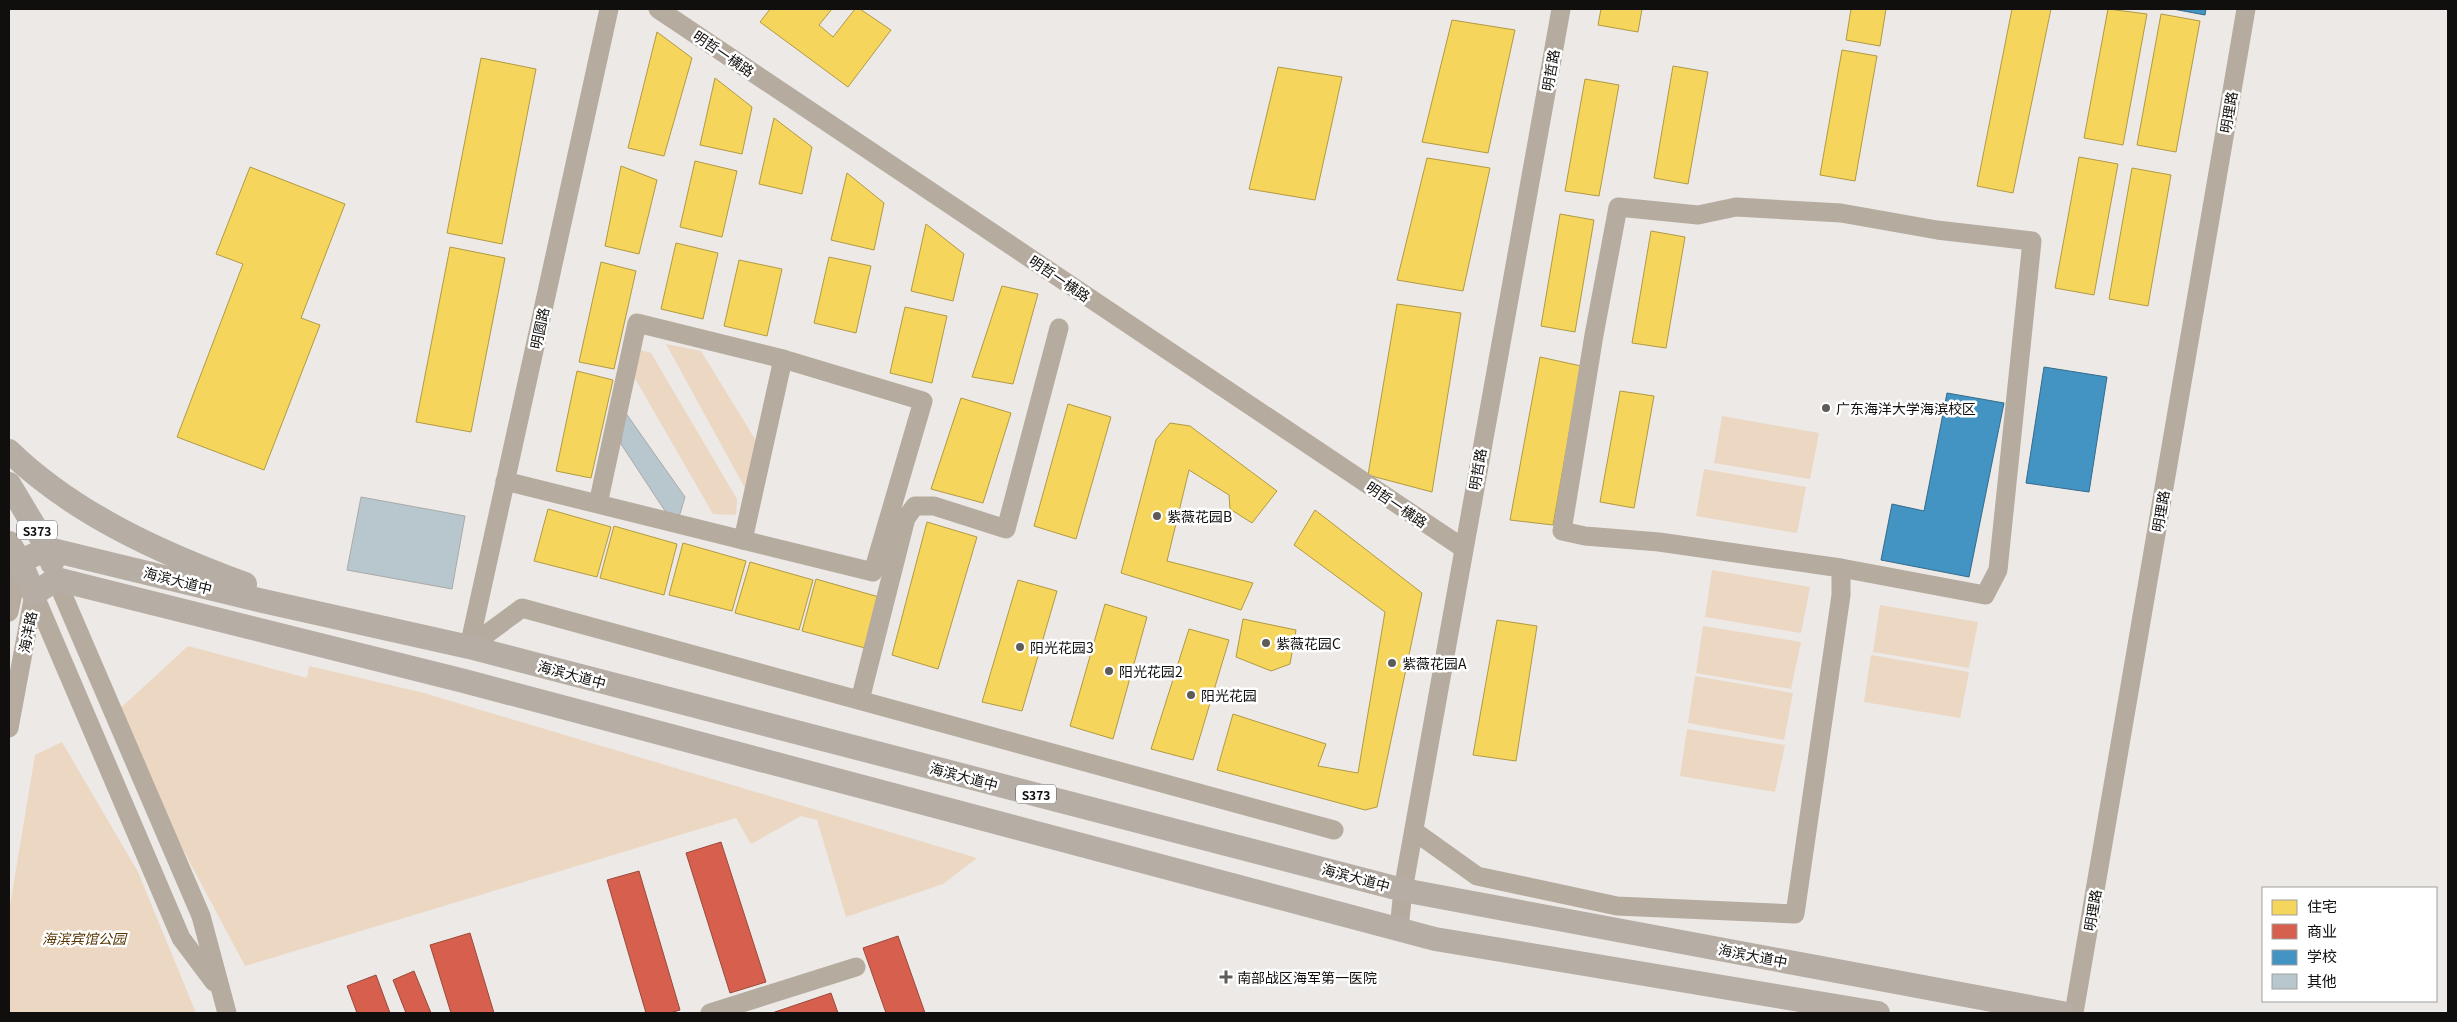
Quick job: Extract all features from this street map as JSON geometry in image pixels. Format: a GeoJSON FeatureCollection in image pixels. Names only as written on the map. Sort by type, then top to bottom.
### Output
{"type":"FeatureCollection","features":[{"type":"Feature","properties":{"kind":"main road"},"geometry":{"type":"LineString","coordinates":[[9,451],[30,471],[87,510],[154,548],[343,619]]}},
{"type":"Feature","properties":{"kind":"main road","name":"S373"},"geometry":{"type":"LineString","coordinates":[[9,484],[48,549],[56,580]]}},
{"type":"Feature","properties":{"kind":"main road","name":"海滨大道中"},"geometry":{"type":"LineString","coordinates":[[48,549],[469,647],[1403,890],[2062,1013]]}},
{"type":"Feature","properties":{"kind":"main road","name":"S373"},"geometry":{"type":"LineString","coordinates":[[14,552],[48,549]]}},
{"type":"Feature","properties":{"kind":"main road"},"geometry":{"type":"LineString","coordinates":[[14,552],[34,594],[56,580]]}},
{"type":"Feature","properties":{"kind":"main road","name":"海滨大道中"},"geometry":{"type":"LineString","coordinates":[[56,580],[464,681],[1445,941],[1878,1013]]}},
{"type":"Feature","properties":{"kind":"street","name":"明圆路"},"geometry":{"type":"LineString","coordinates":[[469,647],[609,9]]}},
{"type":"Feature","properties":{"kind":"street","name":"明哲一横路"},"geometry":{"type":"LineString","coordinates":[[658,9],[1463,548]]}},
{"type":"Feature","properties":{"kind":"street","name":"明哲路"},"geometry":{"type":"LineString","coordinates":[[1399,929],[1403,890],[1463,548],[1561,9]]}},
{"type":"Feature","properties":{"kind":"street","name":"明理路"},"geometry":{"type":"LineString","coordinates":[[2074,1013],[2246,9]]}},
{"type":"Feature","properties":{"kind":"street"},"geometry":{"type":"LineString","coordinates":[[1618,207],[1698,215],[1736,207],[1841,213],[1937,230],[2032,241],[1998,570],[1985,595],[1842,568],[1658,542],[1585,536],[1562,531],[1594,335],[1618,207]]}},
{"type":"Feature","properties":{"kind":"street"},"geometry":{"type":"LineString","coordinates":[[505,482],[873,572],[923,402],[783,359],[637,323],[598,504]]}},
{"type":"Feature","properties":{"kind":"street"},"geometry":{"type":"LineString","coordinates":[[860,700],[906,518],[915,506],[934,506],[1006,529],[1059,328]]}},
{"type":"Feature","properties":{"kind":"street"},"geometry":{"type":"LineString","coordinates":[[743,540],[783,359]]}},
{"type":"Feature","properties":{"kind":"street","name":"海洋路"},"geometry":{"type":"LineString","coordinates":[[9,612],[14,552]]}},
{"type":"Feature","properties":{"kind":"street"},"geometry":{"type":"LineString","coordinates":[[1414,831],[1477,876],[1617,906],[1796,914],[1841,595],[1842,568]]}},
{"type":"Feature","properties":{"kind":"street"},"geometry":{"type":"LineString","coordinates":[[56,580],[201,916],[219,989],[227,1013]]}},
{"type":"Feature","properties":{"kind":"street"},"geometry":{"type":"LineString","coordinates":[[34,594],[181,938],[219,989]]}},
{"type":"Feature","properties":{"kind":"street","name":"海洋路"},"geometry":{"type":"LineString","coordinates":[[9,728],[34,594]]}},
{"type":"Feature","properties":{"kind":"street"},"geometry":{"type":"LineString","coordinates":[[469,647],[522,608],[1334,830]]}},
{"type":"Feature","properties":{"kind":"street"},"geometry":{"type":"LineString","coordinates":[[710,1013],[856,967]]}},
{"type":"Feature","properties":{"kind":"green space"},"geometry":{"type":"Polygon","coordinates":[[[666,344],[701,351],[758,444],[745,488],[666,344]]]}},
{"type":"Feature","properties":{"kind":"green space"},"geometry":{"type":"Polygon","coordinates":[[[640,350],[651,353],[737,499],[736,515],[713,514],[633,375],[640,350]]]}},
{"type":"Feature","properties":{"kind":"green space"},"geometry":{"type":"Polygon","coordinates":[[[1722,416],[1819,433],[1810,479],[1714,463],[1722,416]]]}},
{"type":"Feature","properties":{"kind":"green space"},"geometry":{"type":"Polygon","coordinates":[[[1704,469],[1806,487],[1797,533],[1696,516],[1704,469]]]}},
{"type":"Feature","properties":{"kind":"green space"},"geometry":{"type":"Polygon","coordinates":[[[1712,570],[1810,587],[1801,633],[1705,617],[1712,570]]]}},
{"type":"Feature","properties":{"kind":"green space"},"geometry":{"type":"Polygon","coordinates":[[[1880,605],[1978,622],[1969,668],[1873,652],[1880,605]]]}},
{"type":"Feature","properties":{"kind":"green space"},"geometry":{"type":"Polygon","coordinates":[[[1703,626],[1801,642],[1791,689],[1696,673],[1703,626]]]}},
{"type":"Feature","properties":{"kind":"green space"},"geometry":{"type":"Polygon","coordinates":[[[188,646],[307,678],[309,666],[424,693],[977,858],[943,884],[846,917],[817,820],[801,816],[751,844],[736,818],[245,966],[112,716],[188,646]]]}},
{"type":"Feature","properties":{"kind":"green space"},"geometry":{"type":"Polygon","coordinates":[[[1871,655],[1969,672],[1960,718],[1864,702],[1871,655]]]}},
{"type":"Feature","properties":{"kind":"green space"},"geometry":{"type":"Polygon","coordinates":[[[1695,676],[1793,693],[1784,740],[1688,723],[1695,676]]]}},
{"type":"Feature","properties":{"kind":"green space"},"geometry":{"type":"Polygon","coordinates":[[[1687,729],[1785,745],[1775,792],[1680,776],[1687,729]]]}},
{"type":"Feature","properties":{"kind":"green space","name":"海滨宾馆公园"},"geometry":{"type":"Polygon","coordinates":[[[62,742],[138,872],[196,1013],[9,1013],[9,912],[35,755],[62,742]]]}},
{"type":"Feature","properties":{"kind":"building: 住宅"},"geometry":{"type":"Polygon","coordinates":[[[770,9],[832,9],[819,25],[833,37],[855,9],[860,9],[891,30],[848,87],[760,22],[770,9]]]}},
{"type":"Feature","properties":{"kind":"building: 住宅"},"geometry":{"type":"Polygon","coordinates":[[[1601,9],[1642,9],[1638,32],[1598,25],[1601,9]]]}},
{"type":"Feature","properties":{"kind":"building: 住宅"},"geometry":{"type":"Polygon","coordinates":[[[1851,9],[1886,9],[1880,46],[1846,40],[1851,9]]]}},
{"type":"Feature","properties":{"kind":"building: 住宅"},"geometry":{"type":"Polygon","coordinates":[[[2012,9],[2051,9],[2013,193],[1977,186],[2012,9]]]}},
{"type":"Feature","properties":{"kind":"building: 住宅"},"geometry":{"type":"Polygon","coordinates":[[[2108,9],[2147,14],[2123,145],[2084,138],[2108,9]]]}},
{"type":"Feature","properties":{"kind":"building: 住宅"},"geometry":{"type":"Polygon","coordinates":[[[2161,14],[2200,21],[2176,152],[2137,145],[2161,14]]]}},
{"type":"Feature","properties":{"kind":"building: 住宅"},"geometry":{"type":"Polygon","coordinates":[[[1452,20],[1515,30],[1488,153],[1422,142],[1452,20]]]}},
{"type":"Feature","properties":{"kind":"building: 住宅"},"geometry":{"type":"Polygon","coordinates":[[[657,32],[692,58],[664,156],[628,148],[657,32]]]}},
{"type":"Feature","properties":{"kind":"building: 住宅"},"geometry":{"type":"Polygon","coordinates":[[[1842,50],[1877,56],[1855,181],[1820,175],[1842,50]]]}},
{"type":"Feature","properties":{"kind":"building: 住宅"},"geometry":{"type":"Polygon","coordinates":[[[481,58],[536,69],[502,244],[447,233],[481,58]]]}},
{"type":"Feature","properties":{"kind":"building: 住宅"},"geometry":{"type":"Polygon","coordinates":[[[1673,66],[1708,72],[1688,184],[1654,178],[1673,66]]]}},
{"type":"Feature","properties":{"kind":"building: 住宅"},"geometry":{"type":"Polygon","coordinates":[[[1278,67],[1342,77],[1315,200],[1249,189],[1278,67]]]}},
{"type":"Feature","properties":{"kind":"building: 住宅"},"geometry":{"type":"Polygon","coordinates":[[[715,78],[752,107],[742,154],[700,145],[715,78]]]}},
{"type":"Feature","properties":{"kind":"building: 住宅"},"geometry":{"type":"Polygon","coordinates":[[[1585,79],[1619,85],[1599,196],[1565,191],[1585,79]]]}},
{"type":"Feature","properties":{"kind":"building: 住宅"},"geometry":{"type":"Polygon","coordinates":[[[774,118],[812,147],[802,194],[759,184],[774,118]]]}},
{"type":"Feature","properties":{"kind":"building: 住宅"},"geometry":{"type":"Polygon","coordinates":[[[2079,157],[2118,164],[2094,295],[2055,288],[2079,157]]]}},
{"type":"Feature","properties":{"kind":"building: 住宅"},"geometry":{"type":"Polygon","coordinates":[[[1427,158],[1490,168],[1463,291],[1397,280],[1427,158]]]}},
{"type":"Feature","properties":{"kind":"building: 住宅"},"geometry":{"type":"Polygon","coordinates":[[[695,161],[737,171],[722,237],[680,227],[695,161]]]}},
{"type":"Feature","properties":{"kind":"building: 住宅"},"geometry":{"type":"Polygon","coordinates":[[[621,166],[657,180],[639,254],[605,246],[621,166]]]}},
{"type":"Feature","properties":{"kind":"building: 住宅"},"geometry":{"type":"Polygon","coordinates":[[[250,167],[345,204],[301,318],[320,325],[264,470],[177,437],[243,264],[216,254],[250,167]]]}},
{"type":"Feature","properties":{"kind":"building: 住宅"},"geometry":{"type":"Polygon","coordinates":[[[2132,168],[2171,175],[2148,306],[2109,299],[2132,168]]]}},
{"type":"Feature","properties":{"kind":"building: 住宅"},"geometry":{"type":"Polygon","coordinates":[[[847,173],[884,203],[874,250],[831,240],[847,173]]]}},
{"type":"Feature","properties":{"kind":"building: 住宅"},"geometry":{"type":"Polygon","coordinates":[[[1560,214],[1594,220],[1575,332],[1541,326],[1560,214]]]}},
{"type":"Feature","properties":{"kind":"building: 住宅"},"geometry":{"type":"Polygon","coordinates":[[[926,224],[964,254],[953,301],[911,291],[926,224]]]}},
{"type":"Feature","properties":{"kind":"building: 住宅"},"geometry":{"type":"Polygon","coordinates":[[[1651,231],[1685,237],[1666,348],[1632,343],[1651,231]]]}},
{"type":"Feature","properties":{"kind":"building: 住宅"},"geometry":{"type":"Polygon","coordinates":[[[676,243],[718,253],[703,319],[661,309],[676,243]]]}},
{"type":"Feature","properties":{"kind":"building: 住宅"},"geometry":{"type":"Polygon","coordinates":[[[450,247],[505,258],[471,432],[416,422],[450,247]]]}},
{"type":"Feature","properties":{"kind":"building: 住宅"},"geometry":{"type":"Polygon","coordinates":[[[829,257],[871,266],[856,333],[814,323],[829,257]]]}},
{"type":"Feature","properties":{"kind":"building: 住宅"},"geometry":{"type":"Polygon","coordinates":[[[739,260],[782,269],[767,336],[724,326],[739,260]]]}},
{"type":"Feature","properties":{"kind":"building: 住宅"},"geometry":{"type":"Polygon","coordinates":[[[601,262],[636,271],[614,369],[579,362],[601,262]]]}},
{"type":"Feature","properties":{"kind":"building: 住宅"},"geometry":{"type":"Polygon","coordinates":[[[1002,286],[1038,294],[1013,384],[972,377],[1002,286]]]}},
{"type":"Feature","properties":{"kind":"building: 住宅"},"geometry":{"type":"Polygon","coordinates":[[[1397,304],[1461,313],[1432,492],[1368,475],[1397,304]]]}},
{"type":"Feature","properties":{"kind":"building: 住宅"},"geometry":{"type":"Polygon","coordinates":[[[905,307],[947,316],[932,383],[890,373],[905,307]]]}},
{"type":"Feature","properties":{"kind":"building: 住宅"},"geometry":{"type":"Polygon","coordinates":[[[1540,357],[1581,366],[1553,525],[1510,520],[1540,357]]]}},
{"type":"Feature","properties":{"kind":"building: 住宅"},"geometry":{"type":"Polygon","coordinates":[[[577,371],[613,380],[591,478],[556,471],[577,371]]]}},
{"type":"Feature","properties":{"kind":"building: 住宅"},"geometry":{"type":"Polygon","coordinates":[[[1620,391],[1654,396],[1634,508],[1600,502],[1620,391]]]}},
{"type":"Feature","properties":{"kind":"building: 住宅"},"geometry":{"type":"Polygon","coordinates":[[[961,398],[1011,413],[983,503],[931,489],[961,398]]]}},
{"type":"Feature","properties":{"kind":"building: 住宅"},"geometry":{"type":"Polygon","coordinates":[[[1068,404],[1111,417],[1076,539],[1034,526],[1068,404]]]}},
{"type":"Feature","properties":{"kind":"building: 住宅","name":"紫薇花园B"},"geometry":{"type":"Polygon","coordinates":[[[1170,423],[1190,426],[1277,491],[1252,523],[1230,509],[1229,495],[1189,470],[1167,561],[1253,583],[1241,610],[1121,573],[1156,440],[1170,423]]]}},
{"type":"Feature","properties":{"kind":"building: 住宅"},"geometry":{"type":"Polygon","coordinates":[[[548,509],[611,527],[597,577],[534,561],[548,509]]]}},
{"type":"Feature","properties":{"kind":"building: 住宅","name":"紫薇花园A"},"geometry":{"type":"Polygon","coordinates":[[[1315,510],[1422,593],[1377,807],[1365,810],[1217,770],[1233,714],[1326,744],[1318,766],[1358,773],[1385,612],[1294,545],[1315,510]]]}},
{"type":"Feature","properties":{"kind":"building: 住宅"},"geometry":{"type":"Polygon","coordinates":[[[927,522],[977,537],[938,669],[892,655],[927,522]]]}},
{"type":"Feature","properties":{"kind":"building: 住宅"},"geometry":{"type":"Polygon","coordinates":[[[614,526],[677,544],[664,595],[600,578],[614,526]]]}},
{"type":"Feature","properties":{"kind":"building: 住宅"},"geometry":{"type":"Polygon","coordinates":[[[683,543],[746,561],[732,611],[669,595],[683,543]]]}},
{"type":"Feature","properties":{"kind":"building: 住宅"},"geometry":{"type":"Polygon","coordinates":[[[750,562],[813,580],[799,630],[735,613],[750,562]]]}},
{"type":"Feature","properties":{"kind":"building: 住宅"},"geometry":{"type":"Polygon","coordinates":[[[816,579],[879,597],[865,648],[802,631],[816,579]]]}},
{"type":"Feature","properties":{"kind":"building: 住宅","name":"阳光花园3"},"geometry":{"type":"Polygon","coordinates":[[[1018,580],[1057,591],[1022,711],[982,702],[1018,580]]]}},
{"type":"Feature","properties":{"kind":"building: 住宅","name":"阳光花园2"},"geometry":{"type":"Polygon","coordinates":[[[1105,604],[1147,617],[1113,739],[1070,726],[1105,604]]]}},
{"type":"Feature","properties":{"kind":"building: 住宅","name":"紫薇花园C"},"geometry":{"type":"Polygon","coordinates":[[[1243,619],[1296,630],[1290,664],[1271,671],[1236,657],[1243,619]]]}},
{"type":"Feature","properties":{"kind":"building: 住宅"},"geometry":{"type":"Polygon","coordinates":[[[1497,620],[1537,626],[1516,761],[1473,755],[1497,620]]]}},
{"type":"Feature","properties":{"kind":"building: 住宅","name":"阳光花园"},"geometry":{"type":"Polygon","coordinates":[[[1189,629],[1229,640],[1193,760],[1151,749],[1189,629]]]}},
{"type":"Feature","properties":{"kind":"building: 商业"},"geometry":{"type":"Polygon","coordinates":[[[721,842],[766,982],[730,993],[686,853],[721,842]]]}},
{"type":"Feature","properties":{"kind":"building: 商业"},"geometry":{"type":"Polygon","coordinates":[[[639,871],[680,1010],[670,1013],[646,1013],[607,880],[639,871]]]}},
{"type":"Feature","properties":{"kind":"building: 商业"},"geometry":{"type":"Polygon","coordinates":[[[470,933],[494,1013],[451,1013],[430,945],[470,933]]]}},
{"type":"Feature","properties":{"kind":"building: 商业"},"geometry":{"type":"Polygon","coordinates":[[[898,936],[925,1013],[886,1013],[863,948],[898,936]]]}},
{"type":"Feature","properties":{"kind":"building: 商业"},"geometry":{"type":"Polygon","coordinates":[[[414,971],[431,1013],[406,1013],[393,980],[414,971]]]}},
{"type":"Feature","properties":{"kind":"building: 商业"},"geometry":{"type":"Polygon","coordinates":[[[376,975],[390,1013],[357,1013],[347,986],[376,975]]]}},
{"type":"Feature","properties":{"kind":"building: 商业"},"geometry":{"type":"Polygon","coordinates":[[[831,993],[838,1013],[772,1013],[831,993]]]}},
{"type":"Feature","properties":{"kind":"building: 学校"},"geometry":{"type":"Polygon","coordinates":[[[2173,9],[2206,9],[2205,15],[2173,9]]]}},
{"type":"Feature","properties":{"kind":"building: 学校"},"geometry":{"type":"Polygon","coordinates":[[[2044,367],[2107,377],[2089,492],[2026,483],[2044,367]]]}},
{"type":"Feature","properties":{"kind":"building: 学校"},"geometry":{"type":"Polygon","coordinates":[[[1947,393],[2004,403],[1969,577],[1881,560],[1892,504],[1924,511],[1947,393]]]}},
{"type":"Feature","properties":{"kind":"building: 其他"},"geometry":{"type":"Polygon","coordinates":[[[625,412],[685,497],[679,517],[665,511],[621,444],[625,412]]]}},
{"type":"Feature","properties":{"kind":"building: 其他"},"geometry":{"type":"Polygon","coordinates":[[[361,497],[465,516],[452,589],[347,570],[361,497]]]}},
{"type":"Feature","properties":{"kind":"place","name":"广东海洋大学海滨校区"},"geometry":{"type":"Point","coordinates":[1826,408]}},
{"type":"Feature","properties":{"kind":"place","name":"紫薇花园B"},"geometry":{"type":"Point","coordinates":[1157,516]}},
{"type":"Feature","properties":{"kind":"place","name":"紫薇花园C"},"geometry":{"type":"Point","coordinates":[1266,643]}},
{"type":"Feature","properties":{"kind":"place","name":"阳光花园3"},"geometry":{"type":"Point","coordinates":[1020,647]}},
{"type":"Feature","properties":{"kind":"place","name":"紫薇花园A"},"geometry":{"type":"Point","coordinates":[1392,663]}},
{"type":"Feature","properties":{"kind":"place","name":"阳光花园2"},"geometry":{"type":"Point","coordinates":[1109,671]}},
{"type":"Feature","properties":{"kind":"place","name":"阳光花园"},"geometry":{"type":"Point","coordinates":[1191,695]}},
{"type":"Feature","properties":{"kind":"place","name":"南部战区海军第一医院"},"geometry":{"type":"Point","coordinates":[1226,977]}}]}
